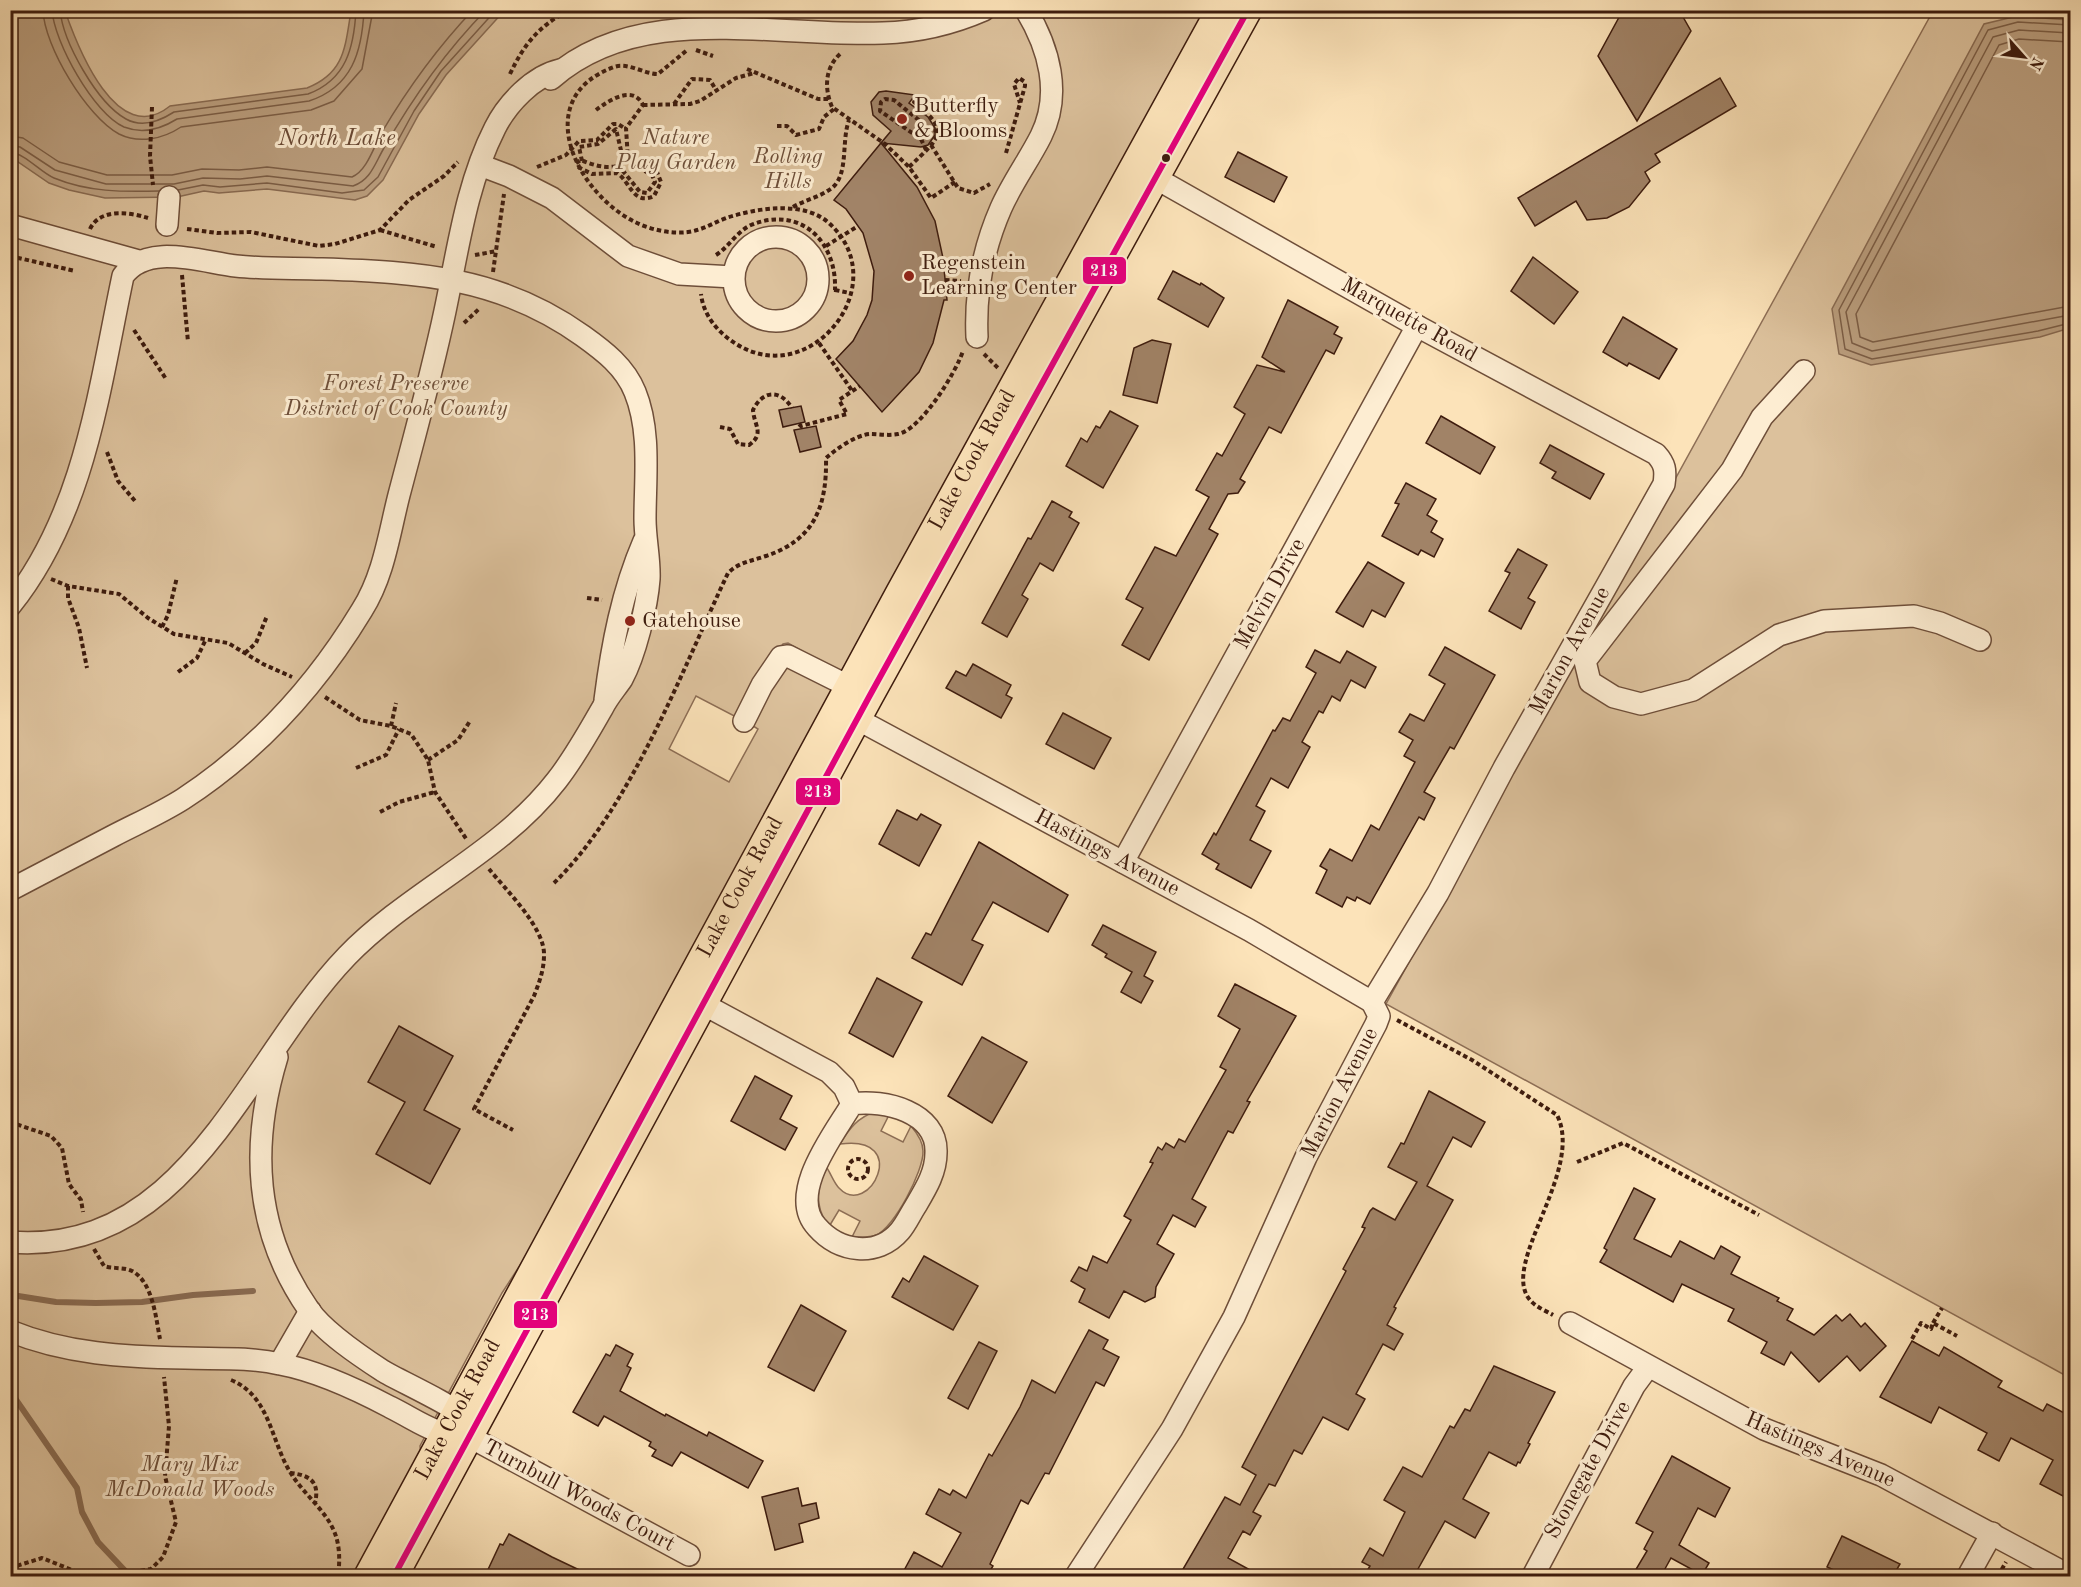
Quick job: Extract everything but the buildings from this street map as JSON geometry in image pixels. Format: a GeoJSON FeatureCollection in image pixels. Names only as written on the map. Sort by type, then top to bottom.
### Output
{"type":"FeatureCollection","features":[{"type":"Feature","properties":{"kind":"main road","name":"Lake Cook Road"},"geometry":{"type":"LineString","coordinates":[[394,1576],[457,1436],[457,1412],[854,703],[1145,172],[1220,10]]}},
{"type":"Feature","properties":{"kind":"main road","name":"Lake Cook Road"},"geometry":{"type":"LineString","coordinates":[[368,1576],[457,1436],[703,1004],[1017,380],[1248,10]]}},
{"type":"Feature","properties":{"kind":"street"},"geometry":{"type":"LineString","coordinates":[[10,890],[182,799],[250,749],[310,686],[363,609],[378,578],[437,345],[464,217],[471,162],[517,98],[547,73],[560,70],[600,45],[633,33],[671,27],[700,26],[882,33],[950,23],[984,10]]}},
{"type":"Feature","properties":{"kind":"street"},"geometry":{"type":"LineString","coordinates":[[975,323],[983,264],[993,229],[1048,118],[1051,86],[1048,55],[1026,10]]}},
{"type":"Feature","properties":{"kind":"street"},"geometry":{"type":"LineString","coordinates":[[471,162],[552,198],[628,256],[679,274],[733,277]]}},
{"type":"Feature","properties":{"kind":"street","name":"Marquette Road"},"geometry":{"type":"LineString","coordinates":[[1145,172],[1417,326],[1656,454],[1664,463],[1664,484]]}},
{"type":"Feature","properties":{"kind":"street"},"geometry":{"type":"LineString","coordinates":[[161,192],[167,225]]}},
{"type":"Feature","properties":{"kind":"street"},"geometry":{"type":"LineString","coordinates":[[10,225],[139,261],[182,257],[235,266],[366,270],[452,278],[498,290],[550,313],[608,354],[626,374],[636,394],[642,417],[645,448],[645,539],[649,579],[638,632],[624,675],[605,703],[577,753],[532,808],[500,839],[378,928],[349,954],[306,1006],[194,1160],[171,1186],[140,1210],[116,1223],[58,1241],[10,1242]]}},
{"type":"Feature","properties":{"kind":"street"},"geometry":{"type":"LineString","coordinates":[[770,237],[784,237],[798,242],[809,252],[816,265],[818,279],[816,292],[800,314],[775,322],[761,319],[740,303],[734,290],[733,277],[736,263],[744,250],[756,241],[770,237]]}},
{"type":"Feature","properties":{"kind":"street"},"geometry":{"type":"LineString","coordinates":[[10,606],[44,555],[75,484],[123,276],[139,261]]}},
{"type":"Feature","properties":{"kind":"street","name":"Melvin Drive"},"geometry":{"type":"LineString","coordinates":[[1123,862],[1417,326]]}},
{"type":"Feature","properties":{"kind":"street"},"geometry":{"type":"LineString","coordinates":[[1804,371],[1762,417],[1732,470],[1585,661],[1590,682],[1614,697],[1641,704],[1693,690],[1779,634],[1824,621],[1914,616],[1940,623],[1980,640]]}},
{"type":"Feature","properties":{"kind":"street","name":"Marion Avenue"},"geometry":{"type":"LineString","coordinates":[[1076,1576],[1172,1429],[1234,1317],[1306,1157],[1368,1042],[1379,1016],[1374,1005],[1664,484]]}},
{"type":"Feature","properties":{"kind":"street","name":"Hastings Avenue"},"geometry":{"type":"LineString","coordinates":[[744,721],[762,686],[781,657],[788,656],[854,703],[1123,862],[1249,930],[1374,1005]]}},
{"type":"Feature","properties":{"kind":"street"},"geometry":{"type":"LineString","coordinates":[[703,1004],[829,1072],[843,1088],[852,1104]]}},
{"type":"Feature","properties":{"kind":"street"},"geometry":{"type":"LineString","coordinates":[[281,1042],[264,1098],[260,1131],[260,1170],[265,1209],[274,1242],[310,1311],[366,1360],[457,1412]]}},
{"type":"Feature","properties":{"kind":"street"},"geometry":{"type":"LineString","coordinates":[[870,1101],[889,1103],[907,1111],[922,1121],[933,1135],[936,1151],[934,1170],[901,1230],[889,1241],[875,1248],[861,1249],[834,1242],[813,1224],[808,1210],[809,1180],[852,1104],[870,1101]]}},
{"type":"Feature","properties":{"kind":"street"},"geometry":{"type":"LineString","coordinates":[[280,1364],[310,1311]]}},
{"type":"Feature","properties":{"kind":"street","name":"Hastings Avenue"},"geometry":{"type":"LineString","coordinates":[[1570,1323],[1764,1429],[1881,1475],[2070,1576]]}},
{"type":"Feature","properties":{"kind":"street","name":"Turnbull Woods Court"},"geometry":{"type":"LineString","coordinates":[[10,1331],[68,1350],[162,1358],[230,1358],[280,1364],[353,1389],[457,1436],[689,1555]]}},
{"type":"Feature","properties":{"kind":"street","name":"Stonegate Drive"},"geometry":{"type":"LineString","coordinates":[[1533,1576],[1634,1386],[1648,1367]]}},
{"type":"Feature","properties":{"kind":"street"},"geometry":{"type":"LineString","coordinates":[[1968,1576],[1992,1533]]}},
{"type":"Feature","properties":{"kind":"path"},"geometry":{"type":"LineString","coordinates":[[508,78],[527,41],[544,25],[569,10]]}},
{"type":"Feature","properties":{"kind":"path"},"geometry":{"type":"LineString","coordinates":[[713,56],[690,50],[679,55],[658,74],[620,66],[586,84],[576,94],[570,106],[571,151],[592,188],[610,205],[635,222],[656,230],[687,232],[729,217],[792,207],[823,194],[836,183],[843,167],[843,138],[849,120]]}},
{"type":"Feature","properties":{"kind":"path"},"geometry":{"type":"LineString","coordinates":[[843,51],[828,70],[830,99],[834,109],[885,144],[909,166],[921,187],[932,198],[955,182]]}},
{"type":"Feature","properties":{"kind":"path"},"geometry":{"type":"LineString","coordinates":[[747,69],[778,80],[818,99],[830,99]]}},
{"type":"Feature","properties":{"kind":"path"},"geometry":{"type":"LineString","coordinates":[[643,105],[700,101],[736,78],[754,73]]}},
{"type":"Feature","properties":{"kind":"path"},"geometry":{"type":"LineString","coordinates":[[1004,159],[1020,103],[1025,82],[1019,78],[1014,84],[1020,103]]}},
{"type":"Feature","properties":{"kind":"path"},"geometry":{"type":"LineString","coordinates":[[673,104],[692,79],[710,80],[716,90]]}},
{"type":"Feature","properties":{"kind":"path"},"geometry":{"type":"LineString","coordinates":[[596,110],[627,95],[637,97],[643,105]]}},
{"type":"Feature","properties":{"kind":"path"},"geometry":{"type":"LineString","coordinates":[[909,166],[931,145],[938,131],[935,121],[914,102],[918,96]]}},
{"type":"Feature","properties":{"kind":"path"},"geometry":{"type":"LineString","coordinates":[[926,150],[921,139],[880,111],[881,102],[885,99],[894,100],[931,130],[938,131]]}},
{"type":"Feature","properties":{"kind":"path"},"geometry":{"type":"LineString","coordinates":[[627,161],[626,129],[643,105]]}},
{"type":"Feature","properties":{"kind":"path"},"geometry":{"type":"LineString","coordinates":[[152,107],[150,156],[161,192]]}},
{"type":"Feature","properties":{"kind":"path"},"geometry":{"type":"LineString","coordinates":[[777,126],[787,126],[796,135],[804,135],[819,129],[821,121],[834,109]]}},
{"type":"Feature","properties":{"kind":"path"},"geometry":{"type":"LineString","coordinates":[[539,172],[533,169],[550,164],[571,151],[579,141],[590,143],[598,144],[616,129],[619,132],[621,155],[627,161],[657,172],[661,182],[650,198],[640,198],[620,175],[592,174],[579,163],[579,147],[590,143],[601,137],[613,124],[626,129]]}},
{"type":"Feature","properties":{"kind":"path"},"geometry":{"type":"LineString","coordinates":[[931,145],[963,191],[974,193],[993,180]]}},
{"type":"Feature","properties":{"kind":"path"},"geometry":{"type":"LineString","coordinates":[[579,163],[619,166],[627,161]]}},
{"type":"Feature","properties":{"kind":"path"},"geometry":{"type":"LineString","coordinates":[[88,233],[95,221],[111,214],[141,216],[167,225],[205,232],[261,233],[318,246],[335,244],[380,230],[410,200],[444,176],[471,162]]}},
{"type":"Feature","properties":{"kind":"path"},"geometry":{"type":"LineString","coordinates":[[619,166],[640,192],[654,191]]}},
{"type":"Feature","properties":{"kind":"path"},"geometry":{"type":"LineString","coordinates":[[492,276],[498,251],[504,189]]}},
{"type":"Feature","properties":{"kind":"path"},"geometry":{"type":"LineString","coordinates":[[701,290],[703,304],[711,320],[726,337],[745,349],[764,354],[785,355],[819,343],[837,324],[850,293],[852,269],[841,237],[829,222],[792,207]]}},
{"type":"Feature","properties":{"kind":"path"},"geometry":{"type":"LineString","coordinates":[[760,212],[762,221]]}},
{"type":"Feature","properties":{"kind":"path"},"geometry":{"type":"LineString","coordinates":[[709,258],[720,252],[741,231],[762,221],[772,219],[793,221],[813,232],[826,246],[835,269],[833,290],[850,293]]}},
{"type":"Feature","properties":{"kind":"path"},"geometry":{"type":"LineString","coordinates":[[826,246],[858,226]]}},
{"type":"Feature","properties":{"kind":"path"},"geometry":{"type":"LineString","coordinates":[[380,230],[445,249]]}},
{"type":"Feature","properties":{"kind":"path"},"geometry":{"type":"LineString","coordinates":[[474,255],[498,251]]}},
{"type":"Feature","properties":{"kind":"path"},"geometry":{"type":"LineString","coordinates":[[10,256],[75,271]]}},
{"type":"Feature","properties":{"kind":"path"},"geometry":{"type":"LineString","coordinates":[[182,275],[188,342]]}},
{"type":"Feature","properties":{"kind":"path"},"geometry":{"type":"LineString","coordinates":[[975,323],[987,359],[1017,380]]}},
{"type":"Feature","properties":{"kind":"path"},"geometry":{"type":"LineString","coordinates":[[554,883],[587,844],[616,802],[658,722],[728,573],[735,566],[772,554],[803,536],[817,515],[823,498],[826,458],[836,449],[867,434],[898,434],[907,431],[927,409],[961,355],[975,323]]}},
{"type":"Feature","properties":{"kind":"path"},"geometry":{"type":"LineString","coordinates":[[131,325],[166,379]]}},
{"type":"Feature","properties":{"kind":"path"},"geometry":{"type":"LineString","coordinates":[[819,343],[853,392]]}},
{"type":"Feature","properties":{"kind":"path"},"geometry":{"type":"LineString","coordinates":[[799,424],[801,426],[847,414],[839,400],[860,386]]}},
{"type":"Feature","properties":{"kind":"path"},"geometry":{"type":"LineString","coordinates":[[720,427],[730,429],[738,444],[749,445],[758,437],[759,430],[753,410],[762,397],[774,393],[783,396],[792,408]]}},
{"type":"Feature","properties":{"kind":"path"},"geometry":{"type":"LineString","coordinates":[[922,405],[927,409]]}},
{"type":"Feature","properties":{"kind":"path"},"geometry":{"type":"LineString","coordinates":[[105,445],[118,481],[135,501]]}},
{"type":"Feature","properties":{"kind":"path"},"geometry":{"type":"LineString","coordinates":[[45,576],[68,586],[119,594],[174,634],[228,643],[262,664],[302,681]]}},
{"type":"Feature","properties":{"kind":"path"},"geometry":{"type":"LineString","coordinates":[[162,627],[170,608],[177,577]]}},
{"type":"Feature","properties":{"kind":"path"},"geometry":{"type":"LineString","coordinates":[[68,586],[68,598],[79,628],[87,668]]}},
{"type":"Feature","properties":{"kind":"path"},"geometry":{"type":"LineString","coordinates":[[245,653],[256,643],[267,616]]}},
{"type":"Feature","properties":{"kind":"path"},"geometry":{"type":"LineString","coordinates":[[178,672],[197,658],[206,639]]}},
{"type":"Feature","properties":{"kind":"path"},"geometry":{"type":"LineString","coordinates":[[319,693],[360,720],[391,726],[416,739],[428,760],[435,792],[454,824],[471,845]]}},
{"type":"Feature","properties":{"kind":"path"},"geometry":{"type":"LineString","coordinates":[[391,726],[396,703]]}},
{"type":"Feature","properties":{"kind":"path"},"geometry":{"type":"LineString","coordinates":[[428,760],[458,740],[470,721]]}},
{"type":"Feature","properties":{"kind":"path"},"geometry":{"type":"LineString","coordinates":[[356,768],[386,755],[399,729]]}},
{"type":"Feature","properties":{"kind":"path"},"geometry":{"type":"LineString","coordinates":[[380,812],[399,802],[435,792]]}},
{"type":"Feature","properties":{"kind":"path"},"geometry":{"type":"LineString","coordinates":[[485,864],[533,924],[545,952],[540,981],[534,996],[474,1109],[513,1130]]}},
{"type":"Feature","properties":{"kind":"path"},"geometry":{"type":"LineString","coordinates":[[1374,1005],[1472,1060],[1557,1115],[1563,1128],[1561,1167],[1522,1269],[1524,1291],[1530,1301],[1570,1323]]}},
{"type":"Feature","properties":{"kind":"path"},"geometry":{"type":"LineString","coordinates":[[10,1122],[51,1136],[62,1148],[69,1184],[81,1200],[83,1220]]}},
{"type":"Feature","properties":{"kind":"path"},"geometry":{"type":"LineString","coordinates":[[1576,1162],[1623,1143],[1759,1215]]}},
{"type":"Feature","properties":{"kind":"path"},"geometry":{"type":"LineString","coordinates":[[854,1160],[863,1160],[867,1165],[866,1174],[861,1178],[854,1178],[849,1174],[848,1167],[854,1160]]}},
{"type":"Feature","properties":{"kind":"path"},"geometry":{"type":"LineString","coordinates":[[93,1245],[104,1266],[132,1270],[141,1278],[149,1293],[160,1348]]}},
{"type":"Feature","properties":{"kind":"path"},"geometry":{"type":"LineString","coordinates":[[1912,1339],[1921,1323],[1931,1329],[1942,1308]]}},
{"type":"Feature","properties":{"kind":"path"},"geometry":{"type":"LineString","coordinates":[[1933,1323],[1958,1336]]}},
{"type":"Feature","properties":{"kind":"path"},"geometry":{"type":"LineString","coordinates":[[127,1576],[133,1572],[151,1569],[163,1557],[176,1522],[165,1476],[169,1426],[164,1376],[172,1375]]}},
{"type":"Feature","properties":{"kind":"path"},"geometry":{"type":"LineString","coordinates":[[223,1376],[246,1388],[255,1398],[274,1431],[290,1473],[333,1529],[338,1545],[338,1576]]}},
{"type":"Feature","properties":{"kind":"path"},"geometry":{"type":"LineString","coordinates":[[290,1473],[312,1479],[317,1490],[315,1504]]}},
{"type":"Feature","properties":{"kind":"path"},"geometry":{"type":"LineString","coordinates":[[10,1568],[42,1558],[87,1576]]}},
{"type":"Feature","properties":{"kind":"green space","name":"Forest Preserve District of Cook County"},"geometry":{"type":"Polygon","coordinates":[[[11,11],[1210,11],[843,672],[835,670],[788,643],[783,644],[769,664],[740,719],[696,696],[669,749],[729,782],[758,729],[750,724],[785,667],[799,665],[836,687],[575,1180],[502,1293],[420,1446],[421,1457],[359,1576],[11,1576],[11,11]]]}},
{"type":"Feature","properties":{"kind":"green space"},"geometry":{"type":"Polygon","coordinates":[[[1933,11],[2070,11],[2070,1378],[1386,1004],[1933,11]]]}},
{"type":"Feature","properties":{"kind":"green space"},"geometry":{"type":"Polygon","coordinates":[[[875,1112],[889,1115],[881,1131],[903,1142],[911,1126],[922,1144],[922,1160],[907,1198],[891,1222],[876,1235],[852,1237],[860,1221],[839,1210],[830,1225],[827,1224],[820,1210],[819,1189],[827,1168],[839,1188],[851,1195],[862,1193],[871,1186],[878,1174],[879,1162],[874,1151],[862,1144],[840,1144],[854,1124],[875,1112]]]}},
{"type":"Feature","properties":{"kind":"water","name":"North Lake"},"geometry":{"type":"Polygon","coordinates":[[[11,11],[65,11],[79,48],[103,88],[117,105],[133,115],[151,116],[170,106],[307,88],[320,82],[336,67],[341,57],[351,11],[504,11],[446,75],[419,114],[383,180],[367,196],[355,200],[267,189],[219,193],[204,191],[177,197],[105,198],[49,183],[11,157],[11,11]]]}},
{"type":"Feature","properties":{"kind":"water"},"geometry":{"type":"Polygon","coordinates":[[[2017,16],[2070,20],[2070,328],[2040,337],[1871,365],[1839,354],[1832,309],[1984,24],[2017,16]]]}},
{"type":"Feature","properties":{"kind":"waterway"},"geometry":{"type":"LineString","coordinates":[[12,1295],[56,1302],[96,1303],[142,1302],[193,1295],[253,1291]]}},
{"type":"Feature","properties":{"kind":"waterway"},"geometry":{"type":"LineString","coordinates":[[10,1391],[77,1488],[82,1512],[98,1542],[130,1576]]}},
{"type":"Feature","properties":{"kind":"transit line","name":"213"},"geometry":{"type":"LineString","coordinates":[[394,1576],[869,697],[1248,10]]}},
{"type":"Feature","properties":{"kind":"place","name":"Butterfly & Blooms"},"geometry":{"type":"Point","coordinates":[902,119]}},
{"type":"Feature","properties":{"kind":"place","name":"Regenstein Learning Center"},"geometry":{"type":"Point","coordinates":[909,276]}},
{"type":"Feature","properties":{"kind":"place","name":"Gatehouse"},"geometry":{"type":"Point","coordinates":[630,621]}},
{"type":"Feature","properties":{"kind":"park label","name":"Nature Play Garden"},"geometry":{"type":"Point","coordinates":[676,150]}},
{"type":"Feature","properties":{"kind":"park label","name":"Rolling Hills"},"geometry":{"type":"Point","coordinates":[788,170]}},
{"type":"Feature","properties":{"kind":"park label","name":"Mary Mix McDonald Woods"},"geometry":{"type":"Point","coordinates":[190,1478]}}]}
